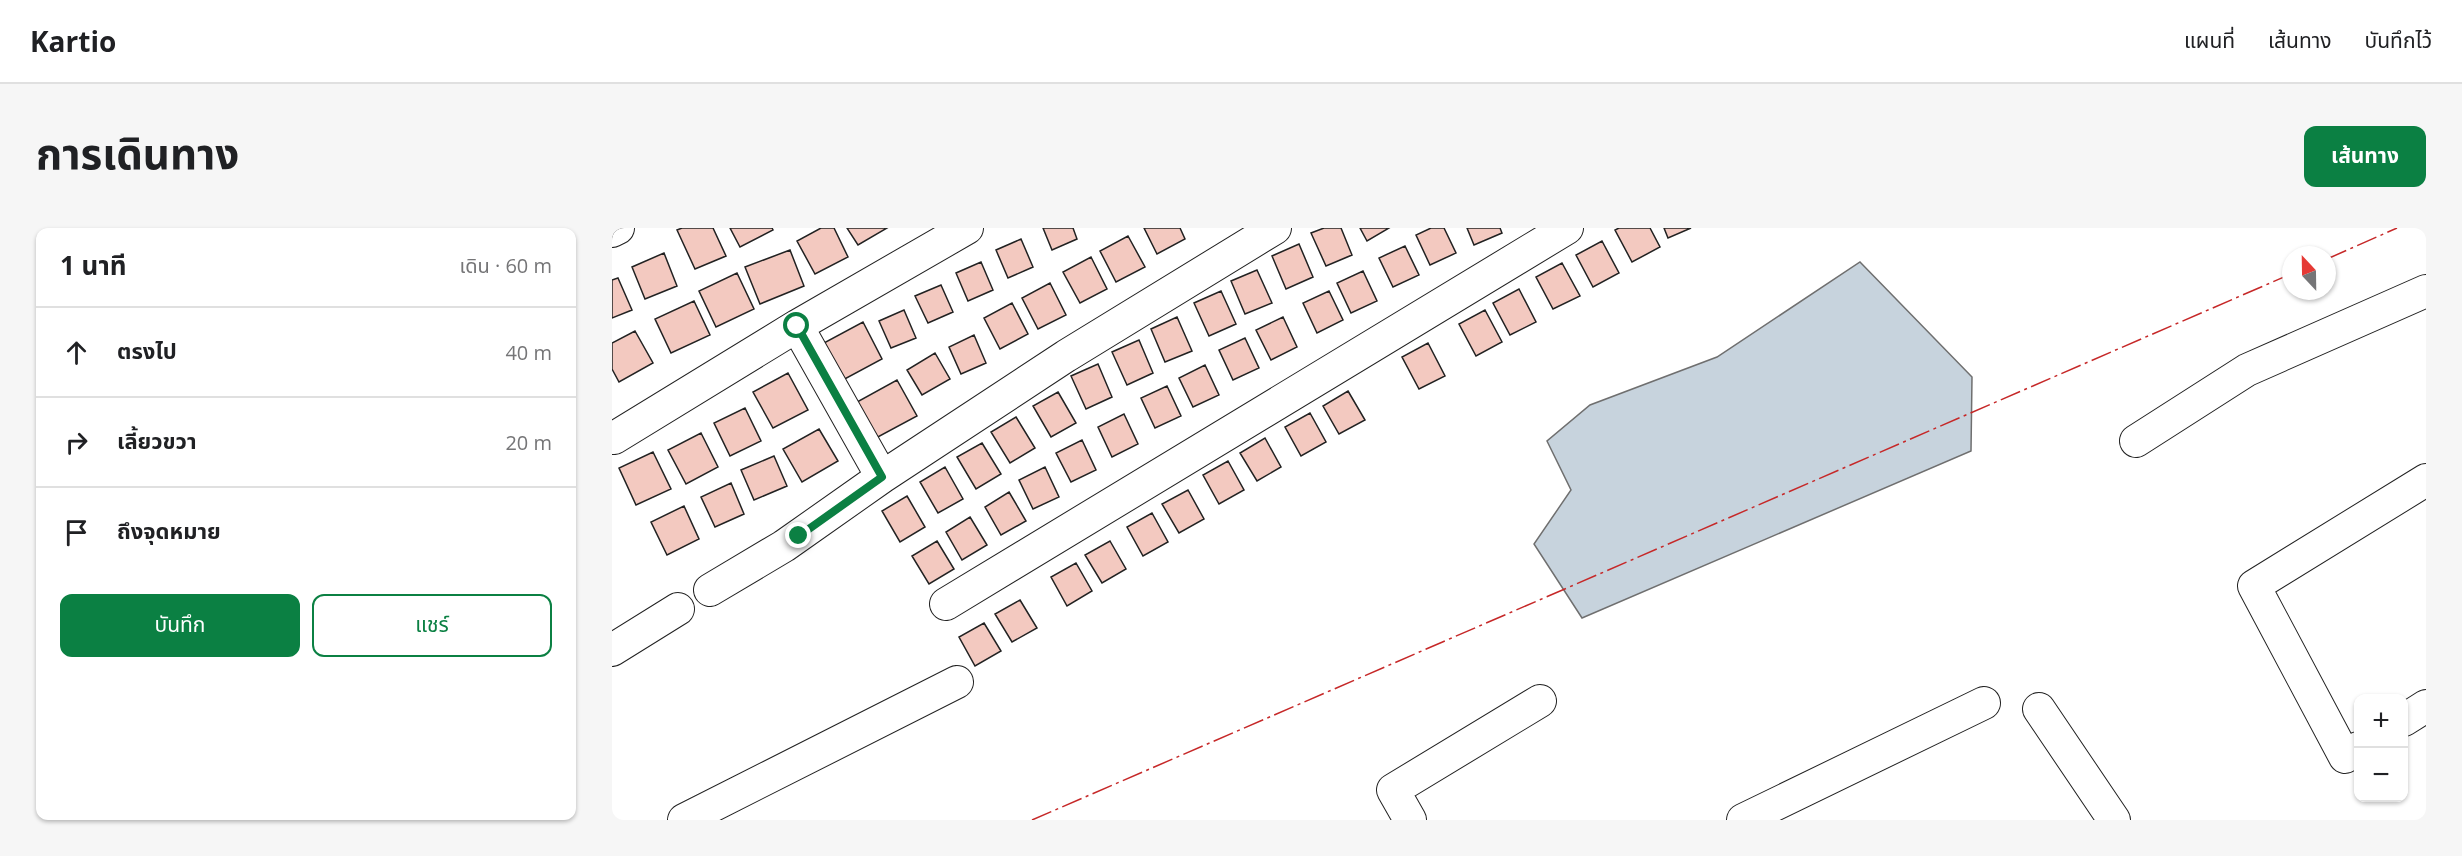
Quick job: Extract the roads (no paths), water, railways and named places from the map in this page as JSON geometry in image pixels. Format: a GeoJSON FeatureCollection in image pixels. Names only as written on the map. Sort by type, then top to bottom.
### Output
{"type":"FeatureCollection","features":[{"type":"Feature","properties":{"kind":"street"},"geometry":{"type":"LineString","coordinates":[[612,231],[618,228]]}},
{"type":"Feature","properties":{"kind":"street"},"geometry":{"type":"LineString","coordinates":[[614,438],[797,326],[968,228]]}},
{"type":"Feature","properties":{"kind":"street"},"geometry":{"type":"LineString","coordinates":[[710,590],[784,546],[882,477],[1066,356],[1275,228]]}},
{"type":"Feature","properties":{"kind":"street"},"geometry":{"type":"LineString","coordinates":[[946,604],[1567,228]]}},
{"type":"Feature","properties":{"kind":"street"},"geometry":{"type":"LineString","coordinates":[[2136,441],[2247,370],[2426,291]]}},
{"type":"Feature","properties":{"kind":"street"},"geometry":{"type":"LineString","coordinates":[[797,326],[882,477]]}},
{"type":"Feature","properties":{"kind":"street"},"geometry":{"type":"LineString","coordinates":[[2354,751],[2345,757],[2254,586],[2426,480]]}},
{"type":"Feature","properties":{"kind":"street"},"geometry":{"type":"LineString","coordinates":[[612,650],[678,609]]}},
{"type":"Feature","properties":{"kind":"street"},"geometry":{"type":"LineString","coordinates":[[684,820],[957,682]]}},
{"type":"Feature","properties":{"kind":"street"},"geometry":{"type":"LineString","coordinates":[[1410,820],[1393,790],[1540,700]]}},
{"type":"Feature","properties":{"kind":"street"},"geometry":{"type":"LineString","coordinates":[[1743,820],[1984,703]]}},
{"type":"Feature","properties":{"kind":"street"},"geometry":{"type":"LineString","coordinates":[[2408,717],[2426,706]]}},
{"type":"Feature","properties":{"kind":"street"},"geometry":{"type":"LineString","coordinates":[[2039,709],[2114,820]]}}]}
